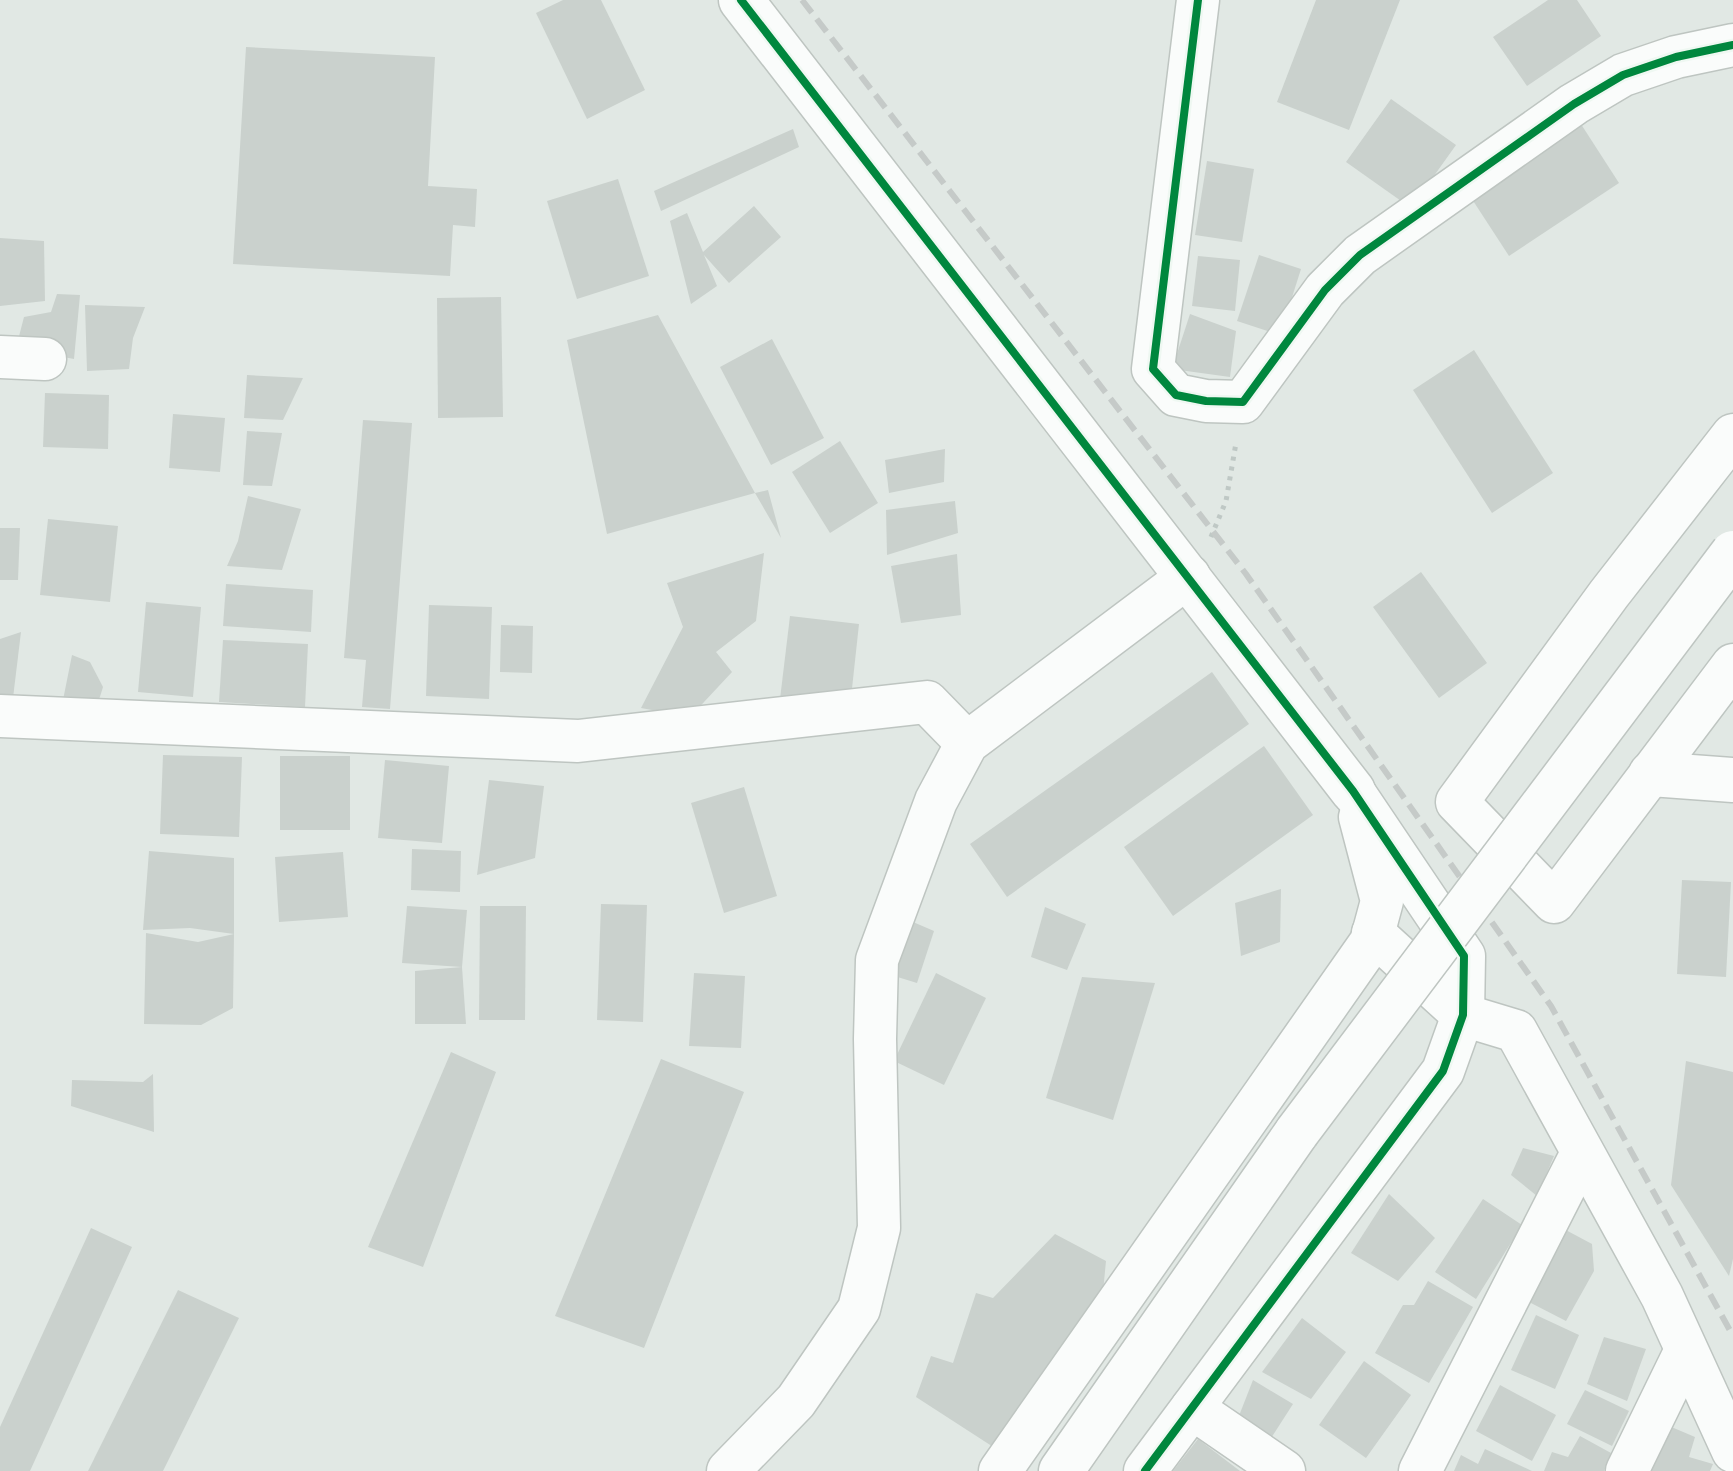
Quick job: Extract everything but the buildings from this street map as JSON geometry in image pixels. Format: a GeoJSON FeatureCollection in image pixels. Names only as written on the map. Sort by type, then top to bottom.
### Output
{"type":"FeatureCollection","features":[{"type":"Feature","properties":{"kind":"street"},"geometry":{"type":"LineString","coordinates":[[741,0],[1353,791],[1464,956],[1463,1015],[1443,1071],[1145,1471]]}},
{"type":"Feature","properties":{"kind":"street"},"geometry":{"type":"LineString","coordinates":[[1198,0],[1153,369],[1176,395],[1206,401],[1243,402],[1325,290],[1360,255],[1574,104],[1623,75],[1676,57],[1733,45]]}},
{"type":"Feature","properties":{"kind":"street"},"geometry":{"type":"LineString","coordinates":[[0,357],[45,359]]}},
{"type":"Feature","properties":{"kind":"street"},"geometry":{"type":"LineString","coordinates":[[1733,435],[1609,594],[1457,802],[1554,902],[1733,665]]}},
{"type":"Feature","properties":{"kind":"street"},"geometry":{"type":"LineString","coordinates":[[1061,1471],[1297,1132],[1733,553]]}},
{"type":"Feature","properties":{"kind":"street"},"geometry":{"type":"LineString","coordinates":[[728,1471],[796,1401],[859,1309],[879,1228],[875,1039],[877,960],[936,801],[967,743],[1189,576]]}},
{"type":"Feature","properties":{"kind":"street"},"geometry":{"type":"LineString","coordinates":[[0,716],[578,741],[927,702],[967,743]]}},
{"type":"Feature","properties":{"kind":"street"},"geometry":{"type":"LineString","coordinates":[[1651,774],[1733,780]]}},
{"type":"Feature","properties":{"kind":"street"},"geometry":{"type":"LineString","coordinates":[[1000,1471],[1371,942],[1382,901],[1353,791]]}},
{"type":"Feature","properties":{"kind":"street"},"geometry":{"type":"LineString","coordinates":[[1373,933],[1463,1015],[1516,1031],[1662,1296],[1733,1451]]}},
{"type":"Feature","properties":{"kind":"street"},"geometry":{"type":"LineString","coordinates":[[1420,1471],[1582,1153]]}},
{"type":"Feature","properties":{"kind":"street"},"geometry":{"type":"LineString","coordinates":[[1627,1471],[1686,1350]]}},
{"type":"Feature","properties":{"kind":"street"},"geometry":{"type":"LineString","coordinates":[[1192,1408],[1284,1471]]}},
{"type":"Feature","properties":{"kind":"path"},"geometry":{"type":"LineString","coordinates":[[1189,576],[1214,532],[1226,501],[1243,402]]}},
{"type":"Feature","properties":{"kind":"railway"},"geometry":{"type":"LineString","coordinates":[[802,0],[1246,574],[1551,1006],[1733,1336]]}},
{"type":"Feature","properties":{"kind":"cycle path"},"geometry":{"type":"LineString","coordinates":[[741,0],[1353,791],[1464,956],[1463,1015],[1443,1071],[1145,1471]]}},
{"type":"Feature","properties":{"kind":"cycle path"},"geometry":{"type":"LineString","coordinates":[[1198,0],[1153,369],[1176,395],[1206,401],[1243,402],[1325,290],[1360,255],[1574,104],[1623,75],[1676,57],[1733,45]]}}]}
